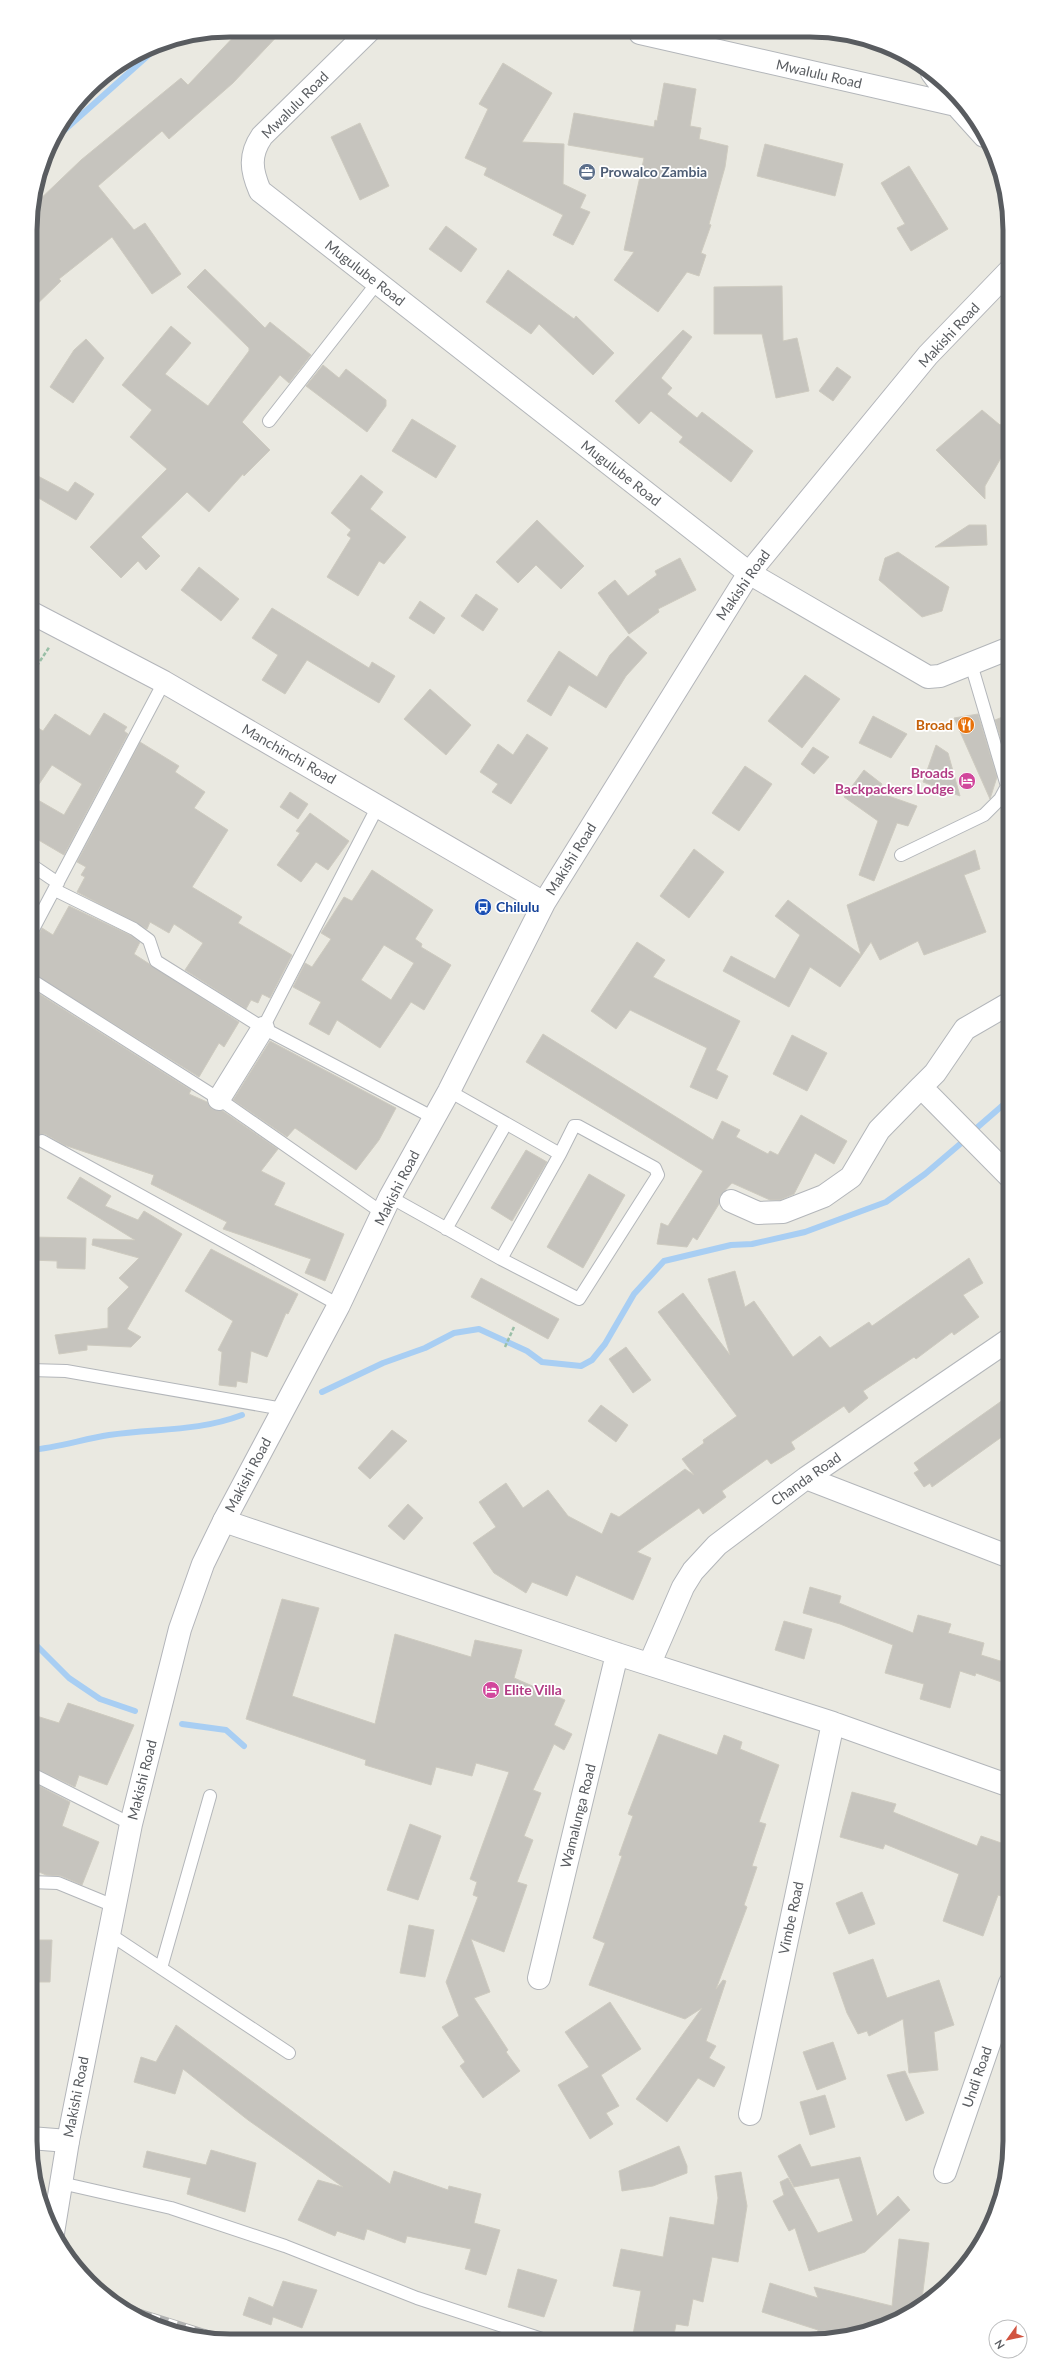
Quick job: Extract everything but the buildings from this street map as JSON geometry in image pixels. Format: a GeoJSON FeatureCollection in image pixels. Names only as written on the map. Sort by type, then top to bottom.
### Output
{"type":"FeatureCollection","features":[{"type":"Feature","properties":{"kind":"street","name":"Mwalulu Road"},"geometry":{"type":"LineString","coordinates":[[260,191],[251,168],[255,146],[262,136],[363,37]]}},
{"type":"Feature","properties":{"kind":"street","name":"Mwalulu Road"},"geometry":{"type":"LineString","coordinates":[[662,37],[956,105]]}},
{"type":"Feature","properties":{"kind":"street"},"geometry":{"type":"LineString","coordinates":[[953,101],[961,111]]}},
{"type":"Feature","properties":{"kind":"street","name":"Mugulube Road"},"geometry":{"type":"LineString","coordinates":[[260,191],[748,573],[928,677],[940,676],[1003,651]]}},
{"type":"Feature","properties":{"kind":"street","name":"Makishi Road"},"geometry":{"type":"LineString","coordinates":[[55,2221],[68,2141],[108,1932],[131,1824],[180,1629],[203,1564],[224,1521],[339,1305],[387,1206],[449,1091],[544,903],[748,573],[928,355],[1003,277]]}},
{"type":"Feature","properties":{"kind":"street","name":"Manchinchi Road"},"geometry":{"type":"LineString","coordinates":[[37,616],[164,682],[544,903]]}},
{"type":"Feature","properties":{"kind":"street"},"geometry":{"type":"LineString","coordinates":[[731,1201],[758,1213],[783,1212],[824,1196],[851,1177],[879,1130],[935,1074],[965,1029],[1003,1007]]}},
{"type":"Feature","properties":{"kind":"street"},"geometry":{"type":"LineString","coordinates":[[219,1099],[263,1028]]}},
{"type":"Feature","properties":{"kind":"street"},"geometry":{"type":"LineString","coordinates":[[921,1087],[968,1132],[1003,1170]]}},
{"type":"Feature","properties":{"kind":"street","name":"Chanda Road"},"geometry":{"type":"LineString","coordinates":[[650,1663],[683,1587],[697,1567],[732,1532],[806,1478],[1003,1344]]}},
{"type":"Feature","properties":{"kind":"street"},"geometry":{"type":"LineString","coordinates":[[806,1478],[1003,1554]]}},
{"type":"Feature","properties":{"kind":"street"},"geometry":{"type":"LineString","coordinates":[[224,1521],[617,1654],[650,1663],[833,1723],[1003,1784]]}},
{"type":"Feature","properties":{"kind":"street","name":"Wamalunga Road"},"geometry":{"type":"LineString","coordinates":[[539,1978],[617,1654]]}},
{"type":"Feature","properties":{"kind":"street","name":"Vimbe Road"},"geometry":{"type":"LineString","coordinates":[[750,2114],[833,1723]]}},
{"type":"Feature","properties":{"kind":"street","name":"Undi Road"},"geometry":{"type":"LineString","coordinates":[[945,2172],[1003,2003]]}},
{"type":"Feature","properties":{"kind":"street"},"geometry":{"type":"LineString","coordinates":[[37,2139],[68,2141]]}},
{"type":"Feature","properties":{"kind":"lane"},"geometry":{"type":"LineString","coordinates":[[269,421],[377,283]]}},
{"type":"Feature","properties":{"kind":"lane"},"geometry":{"type":"LineString","coordinates":[[971,664],[1003,772]]}},
{"type":"Feature","properties":{"kind":"lane"},"geometry":{"type":"LineString","coordinates":[[37,922],[164,682]]}},
{"type":"Feature","properties":{"kind":"lane"},"geometry":{"type":"LineString","coordinates":[[901,855],[984,815],[1000,799],[1003,793]]}},
{"type":"Feature","properties":{"kind":"lane"},"geometry":{"type":"LineString","coordinates":[[263,1028],[378,806]]}},
{"type":"Feature","properties":{"kind":"lane"},"geometry":{"type":"LineString","coordinates":[[37,870],[56,886],[134,929],[148,940],[156,961],[263,1028],[434,1118]]}},
{"type":"Feature","properties":{"kind":"lane"},"geometry":{"type":"LineString","coordinates":[[37,983],[387,1206],[446,1229],[501,1259],[580,1298],[658,1175],[655,1168],[578,1126],[574,1126],[501,1259]]}},
{"type":"Feature","properties":{"kind":"lane"},"geometry":{"type":"LineString","coordinates":[[449,1091],[560,1154]]}},
{"type":"Feature","properties":{"kind":"lane"},"geometry":{"type":"LineString","coordinates":[[446,1229],[506,1124]]}},
{"type":"Feature","properties":{"kind":"lane"},"geometry":{"type":"LineString","coordinates":[[42,1141],[339,1305]]}},
{"type":"Feature","properties":{"kind":"lane"},"geometry":{"type":"LineString","coordinates":[[37,1370],[66,1371],[283,1409]]}},
{"type":"Feature","properties":{"kind":"lane"},"geometry":{"type":"LineString","coordinates":[[37,1777],[131,1824]]}},
{"type":"Feature","properties":{"kind":"lane"},"geometry":{"type":"LineString","coordinates":[[161,1968],[210,1796]]}},
{"type":"Feature","properties":{"kind":"lane"},"geometry":{"type":"LineString","coordinates":[[37,1882],[58,1883],[114,1906]]}},
{"type":"Feature","properties":{"kind":"lane"},"geometry":{"type":"LineString","coordinates":[[108,1932],[289,2053]]}},
{"type":"Feature","properties":{"kind":"lane"},"geometry":{"type":"LineString","coordinates":[[61,2183],[171,2208],[285,2246],[417,2298],[527,2334]]}},
{"type":"Feature","properties":{"kind":"path"},"geometry":{"type":"LineString","coordinates":[[37,665],[61,628]]}},
{"type":"Feature","properties":{"kind":"path"},"geometry":{"type":"LineString","coordinates":[[505,1347],[514,1327]]}},
{"type":"Feature","properties":{"kind":"waterway"},"geometry":{"type":"LineString","coordinates":[[67,128],[148,56]]}},
{"type":"Feature","properties":{"kind":"waterway"},"geometry":{"type":"LineString","coordinates":[[972,1132],[1003,1105]]}},
{"type":"Feature","properties":{"kind":"waterway"},"geometry":{"type":"LineString","coordinates":[[322,1392],[383,1363],[425,1348],[454,1333],[479,1329],[527,1351],[542,1362],[581,1366],[592,1360],[605,1344],[634,1294],[664,1261],[731,1245],[752,1244],[805,1232],[886,1202],[925,1174],[966,1139]]}},
{"type":"Feature","properties":{"kind":"waterway"},"geometry":{"type":"LineString","coordinates":[[37,1449],[109,1435],[193,1427],[242,1415]]}},
{"type":"Feature","properties":{"kind":"waterway"},"geometry":{"type":"LineString","coordinates":[[37,1646],[69,1678],[100,1699],[135,1711]]}},
{"type":"Feature","properties":{"kind":"waterway"},"geometry":{"type":"LineString","coordinates":[[182,1724],[226,1730],[244,1746]]}},
{"type":"Feature","properties":{"kind":"railway"},"geometry":{"type":"LineString","coordinates":[[140,2311],[209,2333]]}},
{"type":"Feature","properties":{"kind":"place","name":"Prowalco Zambia"},"geometry":{"type":"Point","coordinates":[587,172]}},
{"type":"Feature","properties":{"kind":"place","name":"Broad"},"geometry":{"type":"Point","coordinates":[966,725]}},
{"type":"Feature","properties":{"kind":"place","name":"Broads Backpackers Lodge"},"geometry":{"type":"Point","coordinates":[967,781]}},
{"type":"Feature","properties":{"kind":"place","name":"Chilulu"},"geometry":{"type":"Point","coordinates":[483,907]}},
{"type":"Feature","properties":{"kind":"place","name":"Elite Villa"},"geometry":{"type":"Point","coordinates":[491,1690]}}]}
